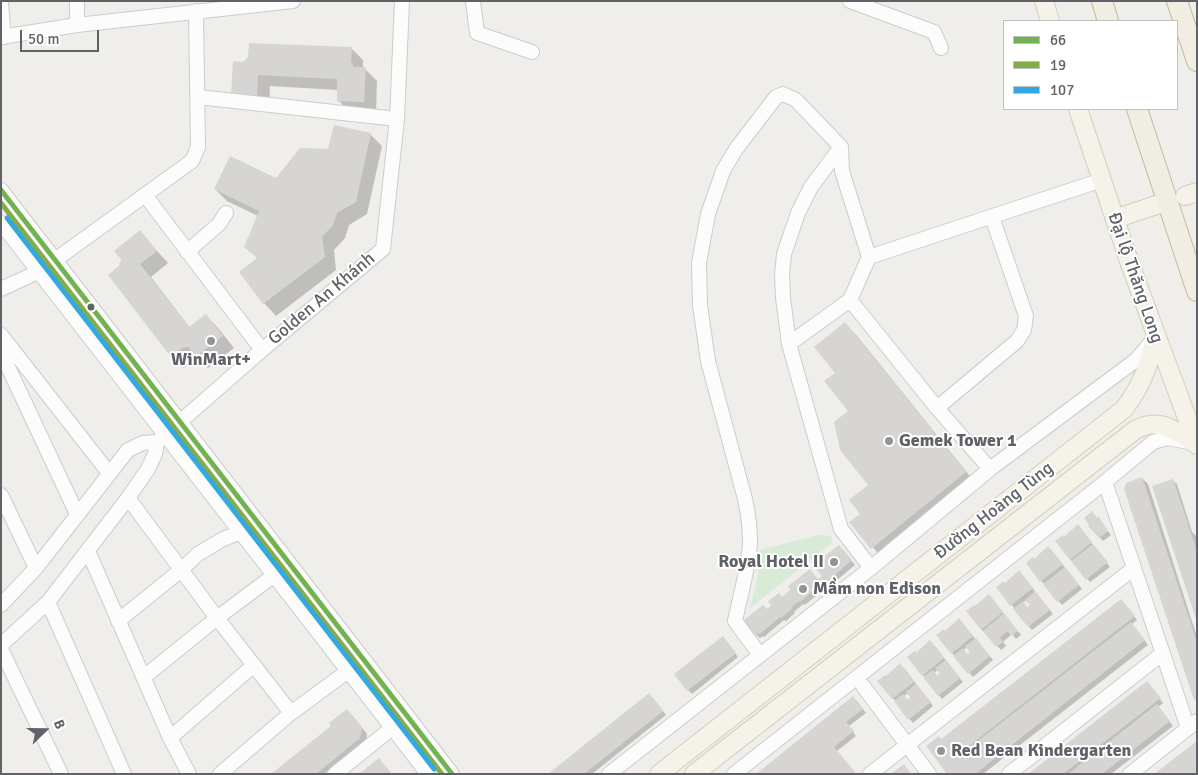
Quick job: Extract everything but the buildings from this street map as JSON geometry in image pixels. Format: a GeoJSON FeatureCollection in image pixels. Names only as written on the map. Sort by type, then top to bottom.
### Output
{"type":"FeatureCollection","features":[{"type":"Feature","properties":{"kind":"highway"},"geometry":{"type":"LineString","coordinates":[[1102,1],[1108,20]]}},
{"type":"Feature","properties":{"kind":"highway"},"geometry":{"type":"LineString","coordinates":[[1177,1],[1197,61]]}},
{"type":"Feature","properties":{"kind":"highway"},"geometry":{"type":"LineString","coordinates":[[1137,110],[1197,291]]}},
{"type":"Feature","properties":{"kind":"main road"},"geometry":{"type":"LineString","coordinates":[[1044,1],[1050,20]]}},
{"type":"Feature","properties":{"kind":"main road","name":"Đại lộ Thăng Long"},"geometry":{"type":"LineString","coordinates":[[1078,110],[1155,337],[1197,445]]}},
{"type":"Feature","properties":{"kind":"main road"},"geometry":{"type":"LineString","coordinates":[[1115,219],[1165,202]]}},
{"type":"Feature","properties":{"kind":"main road","name":"Đường Hoàng Tùng"},"geometry":{"type":"LineString","coordinates":[[659,774],[1124,409],[1144,379],[1149,366],[1155,337]]}},
{"type":"Feature","properties":{"kind":"main road","name":"Đường Hoàng Tùng"},"geometry":{"type":"LineString","coordinates":[[694,774],[1135,430],[1143,426],[1160,424],[1168,426],[1197,445]]}},
{"type":"Feature","properties":{"kind":"street"},"geometry":{"type":"LineString","coordinates":[[77,1],[78,25]]}},
{"type":"Feature","properties":{"kind":"street"},"geometry":{"type":"LineString","coordinates":[[1,4],[3,37],[78,25],[196,11],[232,4],[293,1]]}},
{"type":"Feature","properties":{"kind":"street","name":"Golden An Khánh"},"geometry":{"type":"LineString","coordinates":[[161,438],[262,350],[383,249],[397,119],[402,1]]}},
{"type":"Feature","properties":{"kind":"street"},"geometry":{"type":"LineString","coordinates":[[473,1],[477,33],[532,52]]}},
{"type":"Feature","properties":{"kind":"street"},"geometry":{"type":"LineString","coordinates":[[850,1],[934,32],[941,48]]}},
{"type":"Feature","properties":{"kind":"street"},"geometry":{"type":"LineString","coordinates":[[55,260],[192,161],[198,147],[196,11]]}},
{"type":"Feature","properties":{"kind":"street"},"geometry":{"type":"LineString","coordinates":[[760,655],[735,622],[750,542],[749,522],[745,499],[708,361],[700,305],[699,263],[708,214],[724,171],[736,149],[776,97],[783,94],[796,100],[841,147],[842,171],[869,257],[850,300],[790,344]]}},
{"type":"Feature","properties":{"kind":"street"},"geometry":{"type":"LineString","coordinates":[[198,98],[397,119]]}},
{"type":"Feature","properties":{"kind":"street"},"geometry":{"type":"LineString","coordinates":[[841,147],[811,187],[803,201],[789,237],[784,254],[782,275],[783,298],[790,344],[841,529],[871,568]]}},
{"type":"Feature","properties":{"kind":"street"},"geometry":{"type":"LineString","coordinates":[[869,257],[1102,180]]}},
{"type":"Feature","properties":{"kind":"street"},"geometry":{"type":"LineString","coordinates":[[1,190],[452,774]]}},
{"type":"Feature","properties":{"kind":"street"},"geometry":{"type":"LineString","coordinates":[[145,196],[262,350]]}},
{"type":"Feature","properties":{"kind":"street"},"geometry":{"type":"LineString","coordinates":[[187,252],[219,224],[226,213]]}},
{"type":"Feature","properties":{"kind":"street"},"geometry":{"type":"LineString","coordinates":[[937,408],[1017,341],[1024,330],[1026,316],[992,217]]}},
{"type":"Feature","properties":{"kind":"street"},"geometry":{"type":"LineString","coordinates":[[1,223],[161,438],[241,532],[273,576],[428,774]]}},
{"type":"Feature","properties":{"kind":"street"},"geometry":{"type":"LineString","coordinates":[[1,289],[38,272]]}},
{"type":"Feature","properties":{"kind":"street"},"geometry":{"type":"LineString","coordinates":[[850,300],[937,408],[990,469]]}},
{"type":"Feature","properties":{"kind":"street"},"geometry":{"type":"LineString","coordinates":[[1,335],[109,473]]}},
{"type":"Feature","properties":{"kind":"street"},"geometry":{"type":"LineString","coordinates":[[609,774],[871,568],[990,469],[1136,360],[1155,337]]}},
{"type":"Feature","properties":{"kind":"street"},"geometry":{"type":"LineString","coordinates":[[1,352],[78,514]]}},
{"type":"Feature","properties":{"kind":"street"},"geometry":{"type":"LineString","coordinates":[[1,605],[36,568],[128,450],[161,438]]}},
{"type":"Feature","properties":{"kind":"street"},"geometry":{"type":"LineString","coordinates":[[61,774],[1,647],[48,602],[88,551],[148,469],[161,438]]}},
{"type":"Feature","properties":{"kind":"street"},"geometry":{"type":"LineString","coordinates":[[734,774],[1105,482],[1153,442],[1167,438],[1179,439],[1197,445]]}},
{"type":"Feature","properties":{"kind":"street"},"geometry":{"type":"LineString","coordinates":[[1105,482],[1163,653],[1193,724],[1130,774]]}},
{"type":"Feature","properties":{"kind":"street"},"geometry":{"type":"LineString","coordinates":[[1,495],[36,568]]}},
{"type":"Feature","properties":{"kind":"street"},"geometry":{"type":"LineString","coordinates":[[128,498],[291,714]]}},
{"type":"Feature","properties":{"kind":"street"},"geometry":{"type":"LineString","coordinates":[[118,621],[198,554],[223,539],[241,532]]}},
{"type":"Feature","properties":{"kind":"street"},"geometry":{"type":"LineString","coordinates":[[88,551],[170,738],[189,774]]}},
{"type":"Feature","properties":{"kind":"street"},"geometry":{"type":"LineString","coordinates":[[870,774],[1134,568]]}},
{"type":"Feature","properties":{"kind":"street"},"geometry":{"type":"LineString","coordinates":[[144,677],[273,576]]}},
{"type":"Feature","properties":{"kind":"street"},"geometry":{"type":"LineString","coordinates":[[48,602],[124,774]]}},
{"type":"Feature","properties":{"kind":"street"},"geometry":{"type":"LineString","coordinates":[[1008,774],[1163,653]]}},
{"type":"Feature","properties":{"kind":"street"},"geometry":{"type":"LineString","coordinates":[[170,738],[254,665]]}},
{"type":"Feature","properties":{"kind":"street"},"geometry":{"type":"LineString","coordinates":[[220,774],[291,714],[348,671]]}},
{"type":"Feature","properties":{"kind":"street"},"geometry":{"type":"LineString","coordinates":[[863,686],[929,774]]}},
{"type":"Feature","properties":{"kind":"street"},"geometry":{"type":"LineString","coordinates":[[335,774],[392,728]]}},
{"type":"Feature","properties":{"kind":"street"},"geometry":{"type":"LineString","coordinates":[[415,757],[430,746]]}},
{"type":"Feature","properties":{"kind":"green space"},"geometry":{"type":"Polygon","coordinates":[[[818,535],[831,536],[831,544],[750,608],[758,576],[760,550],[818,535]]]}},
{"type":"Feature","properties":{"kind":"transit line","name":"66"},"geometry":{"type":"LineString","coordinates":[[1,190],[452,774]]}},
{"type":"Feature","properties":{"kind":"transit line","name":"19"},"geometry":{"type":"LineString","coordinates":[[1,203],[442,774]]}},
{"type":"Feature","properties":{"kind":"transit line","name":"107"},"geometry":{"type":"LineString","coordinates":[[7,218],[434,769]]}},
{"type":"Feature","properties":{"kind":"place","name":"WinMart+"},"geometry":{"type":"Point","coordinates":[211,341]}},
{"type":"Feature","properties":{"kind":"place","name":"Gemek Tower 1"},"geometry":{"type":"Point","coordinates":[889,441]}},
{"type":"Feature","properties":{"kind":"place","name":"Royal Hotel II"},"geometry":{"type":"Point","coordinates":[834,562]}},
{"type":"Feature","properties":{"kind":"place","name":"Mầm non Edison"},"geometry":{"type":"Point","coordinates":[803,589]}},
{"type":"Feature","properties":{"kind":"place","name":"Red Bean Kindergarten"},"geometry":{"type":"Point","coordinates":[941,751]}}]}
